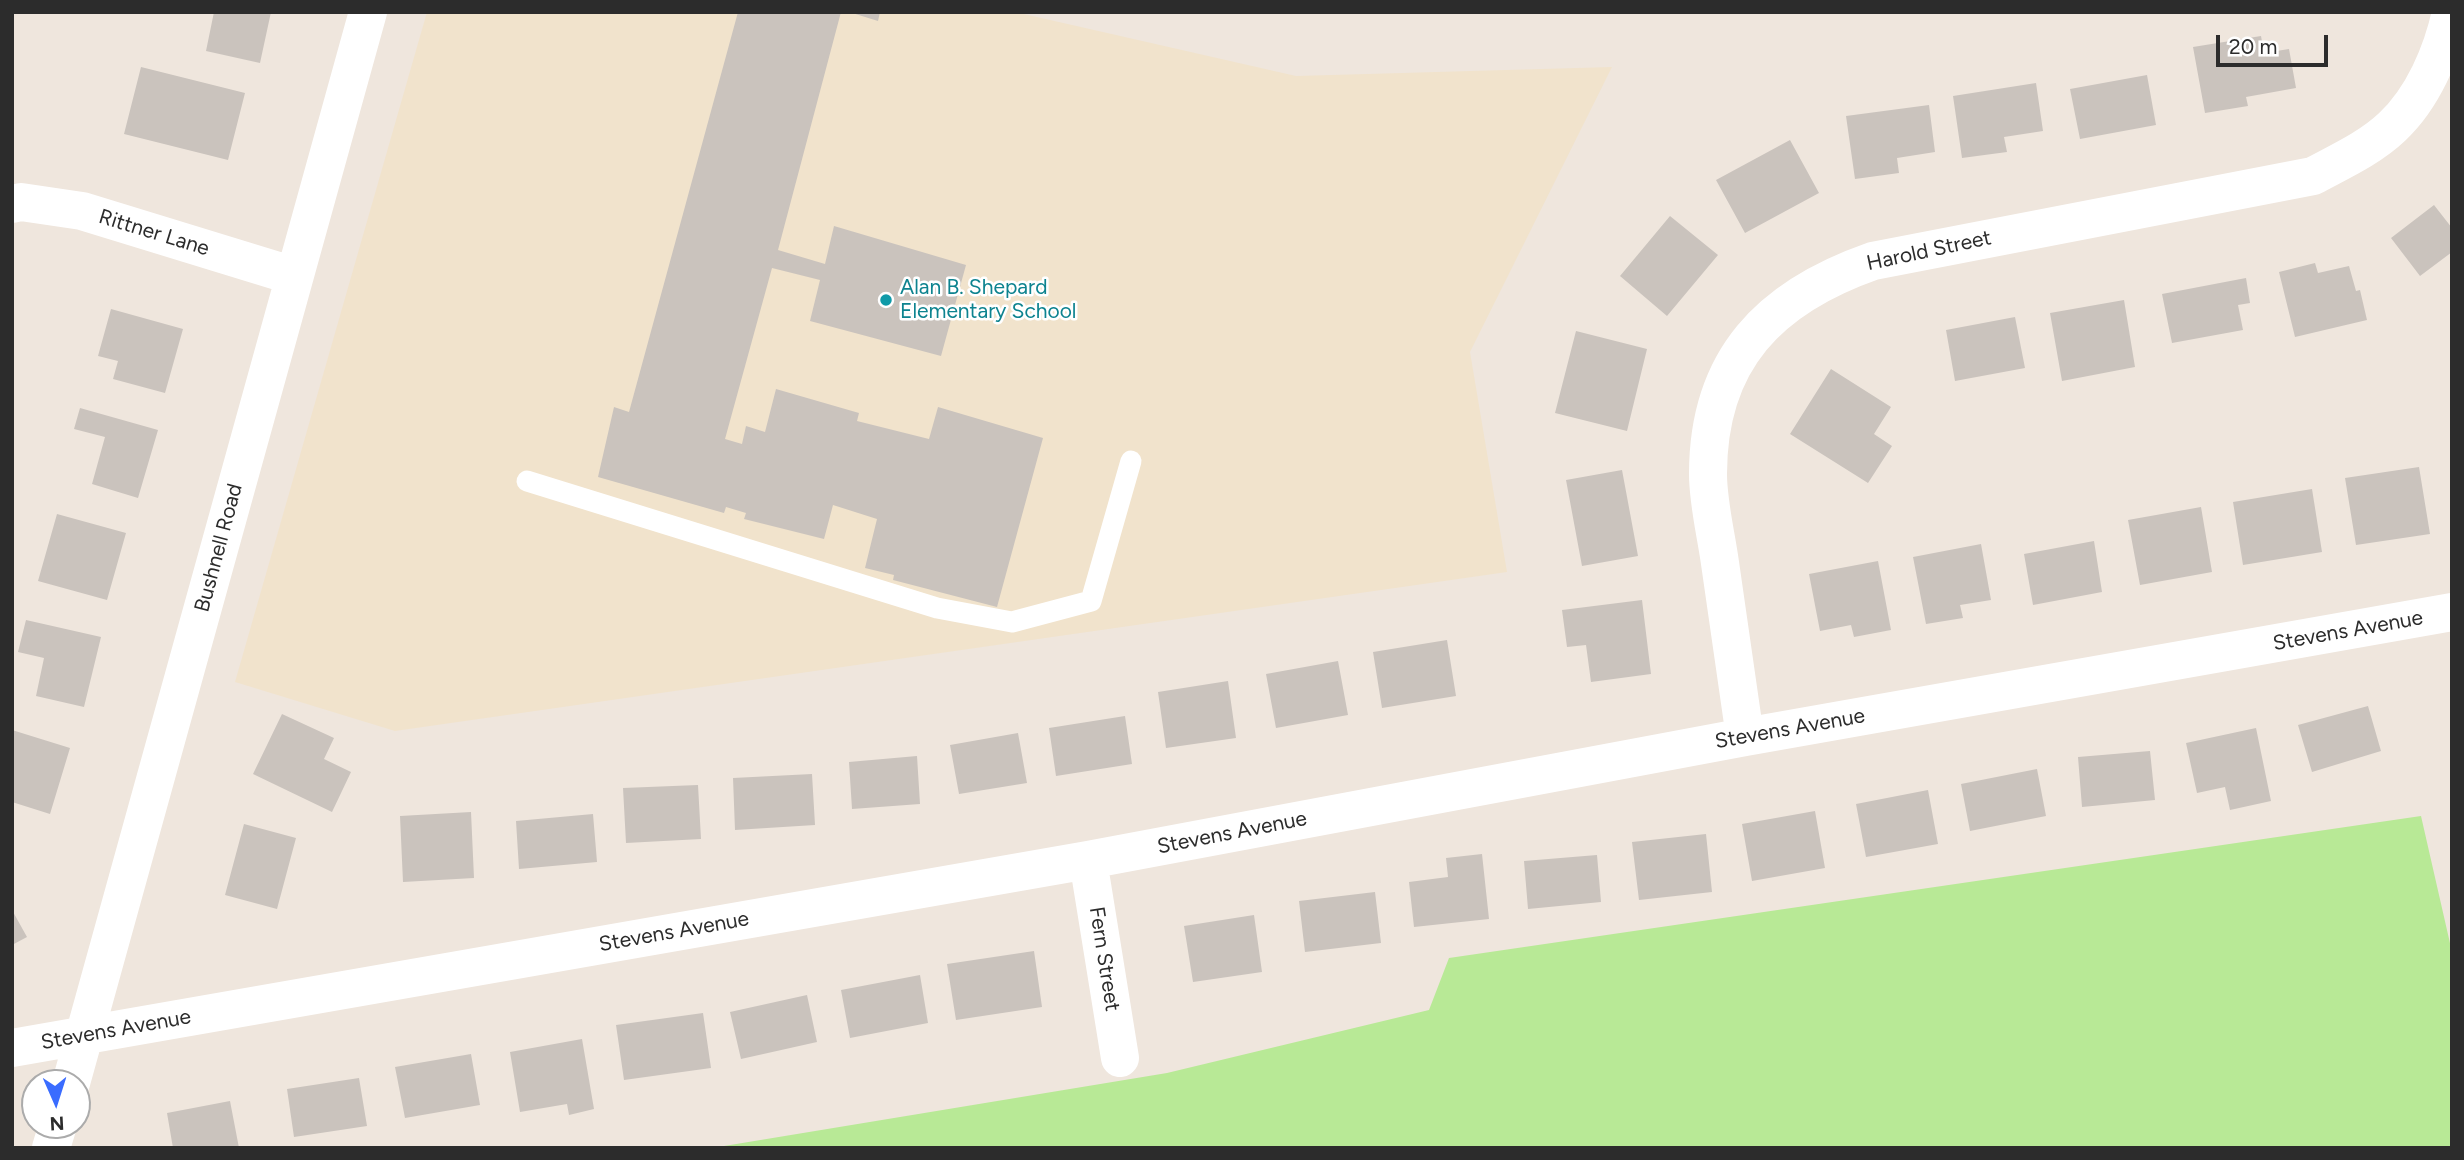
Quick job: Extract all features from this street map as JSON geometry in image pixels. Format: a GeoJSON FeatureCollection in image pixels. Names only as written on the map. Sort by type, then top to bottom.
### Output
{"type":"FeatureCollection","features":[{"type":"Feature","properties":{"kind":"street","name":"Bushnell Road"},"geometry":{"type":"LineString","coordinates":[[75,1069],[368,12]]}},
{"type":"Feature","properties":{"kind":"street","name":"Harold Street"},"geometry":{"type":"LineString","coordinates":[[1745,737],[1708,476],[1710,432],[1718,398],[1746,343],[1787,302],[1830,276],[1873,261],[2313,176],[2353,155],[2391,128],[2418,95],[2444,41],[2451,12]]}},
{"type":"Feature","properties":{"kind":"street","name":"Rittner Lane"},"geometry":{"type":"LineString","coordinates":[[12,204],[21,202],[82,211],[294,276]]}},
{"type":"Feature","properties":{"kind":"street","name":"Stevens Avenue"},"geometry":{"type":"LineString","coordinates":[[12,1048],[1088,860],[1745,737],[2452,612]]}},
{"type":"Feature","properties":{"kind":"street","name":"Fern Street"},"geometry":{"type":"LineString","coordinates":[[1088,860],[1121,1058]]}},
{"type":"Feature","properties":{"kind":"lane"},"geometry":{"type":"LineString","coordinates":[[527,481],[937,608],[1012,622],[1091,601],[1131,461]]}},
{"type":"Feature","properties":{"kind":"shaded area"},"geometry":{"type":"Polygon","coordinates":[[[427,12],[1015,12],[1296,76],[1612,67],[1470,352],[1507,572],[395,731],[235,682],[427,12]]]}},
{"type":"Feature","properties":{"kind":"green space"},"geometry":{"type":"Polygon","coordinates":[[[2421,816],[2452,952],[2452,1148],[712,1148],[1167,1073],[1429,1010],[1449,958],[2421,816]]]}},
{"type":"Feature","properties":{"kind":"building"},"geometry":{"type":"Polygon","coordinates":[[[214,12],[271,12],[260,63],[206,51],[214,12]]]}},
{"type":"Feature","properties":{"kind":"building","name":"Alan B. Shepard Elementary School"},"geometry":{"type":"Polygon","coordinates":[[[738,12],[841,12],[778,250],[825,264],[834,226],[966,265],[941,356],[810,321],[820,280],[772,268],[725,439],[742,444],[746,426],[765,432],[776,389],[859,413],[857,421],[929,439],[938,407],[1043,438],[997,607],[893,580],[894,575],[865,568],[877,519],[833,505],[824,539],[744,519],[746,513],[726,507],[724,513],[598,477],[614,407],[629,412],[738,12]]]}},
{"type":"Feature","properties":{"kind":"building"},"geometry":{"type":"Polygon","coordinates":[[[849,12],[880,12],[878,21],[849,12]]]}},
{"type":"Feature","properties":{"kind":"building"},"geometry":{"type":"Polygon","coordinates":[[[2261,36],[2264,53],[2289,49],[2296,88],[2246,97],[2248,106],[2205,113],[2193,47],[2261,36]]]}},
{"type":"Feature","properties":{"kind":"building"},"geometry":{"type":"Polygon","coordinates":[[[141,67],[245,93],[228,160],[124,134],[141,67]]]}},
{"type":"Feature","properties":{"kind":"building"},"geometry":{"type":"Polygon","coordinates":[[[2147,75],[2156,125],[2080,139],[2070,89],[2147,75]]]}},
{"type":"Feature","properties":{"kind":"building"},"geometry":{"type":"Polygon","coordinates":[[[2036,83],[2043,131],[2004,137],[2007,152],[1962,158],[1953,96],[2036,83]]]}},
{"type":"Feature","properties":{"kind":"building"},"geometry":{"type":"Polygon","coordinates":[[[1929,105],[1935,152],[1897,158],[1899,173],[1855,179],[1846,116],[1929,105]]]}},
{"type":"Feature","properties":{"kind":"building"},"geometry":{"type":"Polygon","coordinates":[[[1790,140],[1819,193],[1745,233],[1716,180],[1790,140]]]}},
{"type":"Feature","properties":{"kind":"building"},"geometry":{"type":"Polygon","coordinates":[[[2434,205],[2452,228],[2452,252],[2420,276],[2391,238],[2434,205]]]}},
{"type":"Feature","properties":{"kind":"building"},"geometry":{"type":"Polygon","coordinates":[[[1670,216],[1718,255],[1667,316],[1620,276],[1670,216]]]}},
{"type":"Feature","properties":{"kind":"building"},"geometry":{"type":"Polygon","coordinates":[[[2315,263],[2318,273],[2349,266],[2356,291],[2360,290],[2367,320],[2295,337],[2279,272],[2315,263]]]}},
{"type":"Feature","properties":{"kind":"building"},"geometry":{"type":"Polygon","coordinates":[[[2246,278],[2250,303],[2238,305],[2243,330],[2172,343],[2162,294],[2246,278]]]}},
{"type":"Feature","properties":{"kind":"building"},"geometry":{"type":"Polygon","coordinates":[[[2124,300],[2135,367],[2062,381],[2050,313],[2124,300]]]}},
{"type":"Feature","properties":{"kind":"building"},"geometry":{"type":"Polygon","coordinates":[[[111,309],[183,329],[165,393],[113,379],[118,361],[98,356],[111,309]]]}},
{"type":"Feature","properties":{"kind":"building"},"geometry":{"type":"Polygon","coordinates":[[[2015,317],[2025,368],[1955,381],[1946,330],[2015,317]]]}},
{"type":"Feature","properties":{"kind":"building"},"geometry":{"type":"Polygon","coordinates":[[[1576,331],[1647,349],[1627,431],[1555,413],[1576,331]]]}},
{"type":"Feature","properties":{"kind":"building"},"geometry":{"type":"Polygon","coordinates":[[[1831,369],[1891,407],[1874,434],[1892,446],[1868,483],[1790,434],[1831,369]]]}},
{"type":"Feature","properties":{"kind":"building"},"geometry":{"type":"Polygon","coordinates":[[[80,408],[158,430],[138,498],[92,484],[105,437],[74,429],[80,408]]]}},
{"type":"Feature","properties":{"kind":"building"},"geometry":{"type":"Polygon","coordinates":[[[2419,467],[2430,534],[2356,545],[2345,478],[2419,467]]]}},
{"type":"Feature","properties":{"kind":"building"},"geometry":{"type":"Polygon","coordinates":[[[1622,470],[1638,556],[1582,566],[1566,480],[1622,470]]]}},
{"type":"Feature","properties":{"kind":"building"},"geometry":{"type":"Polygon","coordinates":[[[2312,489],[2322,552],[2243,565],[2233,502],[2312,489]]]}},
{"type":"Feature","properties":{"kind":"building"},"geometry":{"type":"Polygon","coordinates":[[[2201,507],[2212,572],[2140,585],[2128,520],[2201,507]]]}},
{"type":"Feature","properties":{"kind":"building"},"geometry":{"type":"Polygon","coordinates":[[[57,514],[126,533],[107,600],[38,581],[57,514]]]}},
{"type":"Feature","properties":{"kind":"building"},"geometry":{"type":"Polygon","coordinates":[[[2094,541],[2102,592],[2033,605],[2024,554],[2094,541]]]}},
{"type":"Feature","properties":{"kind":"building"},"geometry":{"type":"Polygon","coordinates":[[[1981,544],[1991,600],[1960,605],[1963,618],[1926,624],[1913,557],[1981,544]]]}},
{"type":"Feature","properties":{"kind":"building"},"geometry":{"type":"Polygon","coordinates":[[[1878,561],[1891,630],[1854,637],[1851,625],[1820,631],[1809,574],[1878,561]]]}},
{"type":"Feature","properties":{"kind":"building"},"geometry":{"type":"Polygon","coordinates":[[[1642,600],[1651,674],[1591,682],[1586,645],[1567,647],[1562,610],[1642,600]]]}},
{"type":"Feature","properties":{"kind":"building"},"geometry":{"type":"Polygon","coordinates":[[[26,620],[101,637],[84,707],[36,696],[44,658],[18,652],[26,620]]]}},
{"type":"Feature","properties":{"kind":"building"},"geometry":{"type":"Polygon","coordinates":[[[1447,640],[1456,696],[1382,708],[1373,652],[1447,640]]]}},
{"type":"Feature","properties":{"kind":"building"},"geometry":{"type":"Polygon","coordinates":[[[1338,661],[1348,715],[1276,728],[1266,674],[1338,661]]]}},
{"type":"Feature","properties":{"kind":"building"},"geometry":{"type":"Polygon","coordinates":[[[1228,681],[1236,738],[1166,748],[1158,692],[1228,681]]]}},
{"type":"Feature","properties":{"kind":"building"},"geometry":{"type":"Polygon","coordinates":[[[2368,706],[2381,751],[2312,772],[2298,725],[2368,706]]]}},
{"type":"Feature","properties":{"kind":"building"},"geometry":{"type":"Polygon","coordinates":[[[282,714],[334,738],[324,759],[351,772],[332,812],[253,774],[282,714]]]}},
{"type":"Feature","properties":{"kind":"building"},"geometry":{"type":"Polygon","coordinates":[[[1125,716],[1132,764],[1056,776],[1049,728],[1125,716]]]}},
{"type":"Feature","properties":{"kind":"building"},"geometry":{"type":"Polygon","coordinates":[[[2256,728],[2271,801],[2230,810],[2225,787],[2197,793],[2186,743],[2256,728]]]}},
{"type":"Feature","properties":{"kind":"building"},"geometry":{"type":"Polygon","coordinates":[[[12,730],[70,748],[50,814],[12,802],[12,730]]]}},
{"type":"Feature","properties":{"kind":"building"},"geometry":{"type":"Polygon","coordinates":[[[1018,733],[1027,783],[959,794],[950,745],[1018,733]]]}},
{"type":"Feature","properties":{"kind":"building"},"geometry":{"type":"Polygon","coordinates":[[[2150,751],[2155,800],[2082,807],[2078,757],[2150,751]]]}},
{"type":"Feature","properties":{"kind":"building"},"geometry":{"type":"Polygon","coordinates":[[[917,756],[920,804],[852,809],[849,762],[917,756]]]}},
{"type":"Feature","properties":{"kind":"building"},"geometry":{"type":"Polygon","coordinates":[[[2037,769],[2046,816],[1970,831],[1961,784],[2037,769]]]}},
{"type":"Feature","properties":{"kind":"building"},"geometry":{"type":"Polygon","coordinates":[[[812,774],[815,825],[735,830],[733,778],[812,774]]]}},
{"type":"Feature","properties":{"kind":"building"},"geometry":{"type":"Polygon","coordinates":[[[698,785],[701,839],[626,843],[623,788],[698,785]]]}},
{"type":"Feature","properties":{"kind":"building"},"geometry":{"type":"Polygon","coordinates":[[[1928,790],[1938,844],[1866,857],[1856,804],[1928,790]]]}},
{"type":"Feature","properties":{"kind":"building"},"geometry":{"type":"Polygon","coordinates":[[[1815,811],[1825,868],[1752,881],[1742,824],[1815,811]]]}},
{"type":"Feature","properties":{"kind":"building"},"geometry":{"type":"Polygon","coordinates":[[[471,812],[474,878],[403,882],[400,816],[471,812]]]}},
{"type":"Feature","properties":{"kind":"building"},"geometry":{"type":"Polygon","coordinates":[[[593,814],[597,862],[519,869],[516,821],[593,814]]]}},
{"type":"Feature","properties":{"kind":"building"},"geometry":{"type":"Polygon","coordinates":[[[244,824],[296,838],[277,909],[225,895],[244,824]]]}},
{"type":"Feature","properties":{"kind":"building"},"geometry":{"type":"Polygon","coordinates":[[[1706,834],[1712,892],[1639,900],[1632,842],[1706,834]]]}},
{"type":"Feature","properties":{"kind":"building"},"geometry":{"type":"Polygon","coordinates":[[[1482,854],[1489,919],[1414,927],[1409,882],[1448,877],[1446,858],[1482,854]]]}},
{"type":"Feature","properties":{"kind":"building"},"geometry":{"type":"Polygon","coordinates":[[[1597,855],[1601,902],[1528,909],[1524,861],[1597,855]]]}},
{"type":"Feature","properties":{"kind":"building"},"geometry":{"type":"Polygon","coordinates":[[[1375,892],[1381,943],[1305,952],[1299,901],[1375,892]]]}},
{"type":"Feature","properties":{"kind":"building"},"geometry":{"type":"Polygon","coordinates":[[[12,910],[27,937],[12,945],[12,910]]]}},
{"type":"Feature","properties":{"kind":"building"},"geometry":{"type":"Polygon","coordinates":[[[1254,915],[1262,972],[1193,982],[1184,926],[1254,915]]]}},
{"type":"Feature","properties":{"kind":"building"},"geometry":{"type":"Polygon","coordinates":[[[1034,951],[1042,1007],[956,1020],[947,964],[1034,951]]]}},
{"type":"Feature","properties":{"kind":"building"},"geometry":{"type":"Polygon","coordinates":[[[920,975],[928,1023],[850,1038],[841,990],[920,975]]]}},
{"type":"Feature","properties":{"kind":"building"},"geometry":{"type":"Polygon","coordinates":[[[807,995],[817,1042],[741,1059],[730,1012],[807,995]]]}},
{"type":"Feature","properties":{"kind":"building"},"geometry":{"type":"Polygon","coordinates":[[[703,1013],[711,1068],[624,1080],[616,1025],[703,1013]]]}},
{"type":"Feature","properties":{"kind":"building"},"geometry":{"type":"Polygon","coordinates":[[[582,1039],[594,1109],[569,1115],[567,1104],[520,1112],[510,1052],[582,1039]]]}},
{"type":"Feature","properties":{"kind":"building"},"geometry":{"type":"Polygon","coordinates":[[[471,1054],[480,1105],[405,1118],[395,1067],[471,1054]]]}},
{"type":"Feature","properties":{"kind":"building"},"geometry":{"type":"Polygon","coordinates":[[[359,1078],[367,1126],[294,1137],[287,1089],[359,1078]]]}},
{"type":"Feature","properties":{"kind":"building"},"geometry":{"type":"Polygon","coordinates":[[[230,1101],[239,1148],[173,1148],[167,1113],[230,1101]]]}},
{"type":"Feature","properties":{"kind":"place","name":"Alan B. Shepard Elementary School"},"geometry":{"type":"Point","coordinates":[886,300]}}]}
